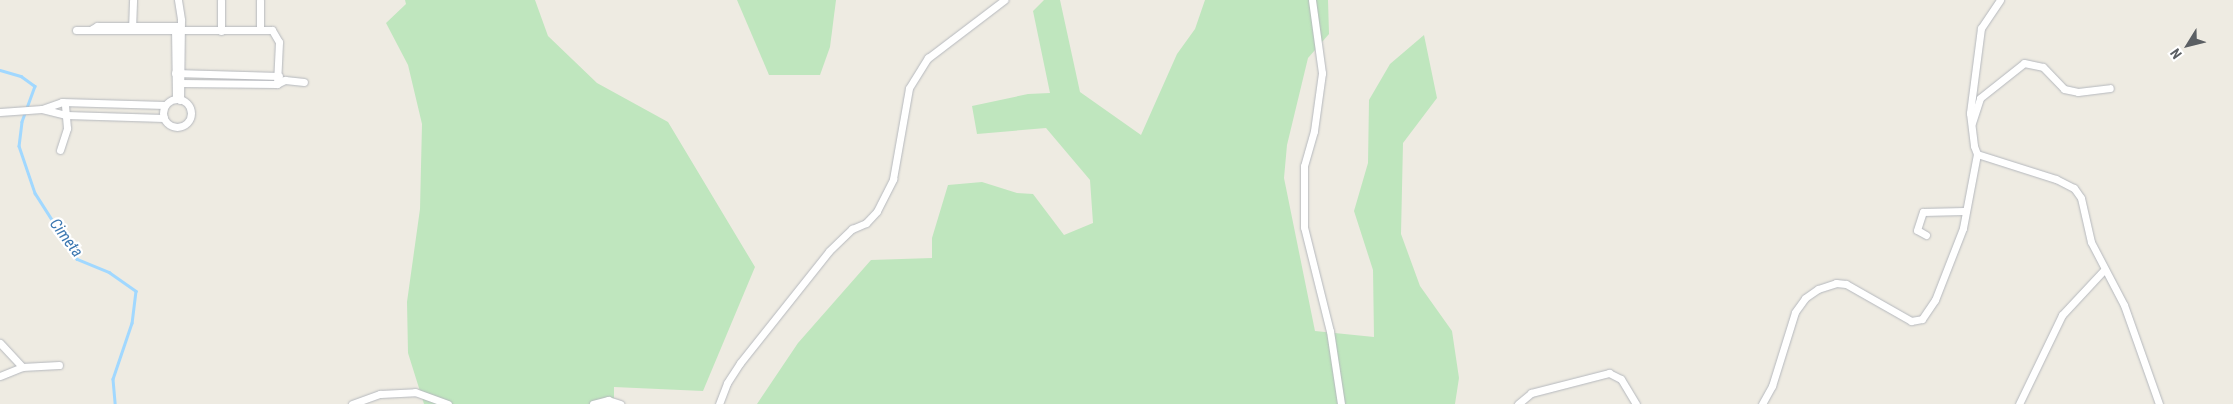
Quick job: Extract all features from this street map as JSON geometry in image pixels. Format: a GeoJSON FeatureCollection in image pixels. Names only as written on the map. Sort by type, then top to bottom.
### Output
{"type":"FeatureCollection","features":[{"type":"Feature","properties":{"kind":"street"},"geometry":{"type":"LineString","coordinates":[[132,28],[133,0]]}},
{"type":"Feature","properties":{"kind":"street"},"geometry":{"type":"LineString","coordinates":[[42,109],[66,115],[164,118],[173,126],[186,124],[190,112],[178,100],[178,0]]}},
{"type":"Feature","properties":{"kind":"street"},"geometry":{"type":"LineString","coordinates":[[221,0],[221,28]]}},
{"type":"Feature","properties":{"kind":"street"},"geometry":{"type":"LineString","coordinates":[[258,30],[260,0]]}},
{"type":"Feature","properties":{"kind":"street"},"geometry":{"type":"LineString","coordinates":[[719,404],[727,383],[740,363],[829,251],[852,229],[866,223],[877,211],[893,179],[909,88],[928,58],[1004,0]]}},
{"type":"Feature","properties":{"kind":"street"},"geometry":{"type":"LineString","coordinates":[[1312,0],[1322,73],[1314,131],[1304,166],[1304,227],[1330,331],[1341,404]]}},
{"type":"Feature","properties":{"kind":"street"},"geometry":{"type":"LineString","coordinates":[[1762,404],[1772,386],[1795,312],[1805,298],[1818,289],[1836,283],[1846,284],[1911,321],[1922,319],[1935,300],[1963,228],[1964,211],[1977,154],[1970,130],[1981,28],[2000,0]]}},
{"type":"Feature","properties":{"kind":"street"},"geometry":{"type":"LineString","coordinates":[[76,30],[132,28],[272,30],[278,36],[277,84]]}},
{"type":"Feature","properties":{"kind":"street"},"geometry":{"type":"LineString","coordinates":[[1970,130],[1980,98],[2024,63],[2043,67],[2064,89],[2078,92],[2110,88]]}},
{"type":"Feature","properties":{"kind":"street"},"geometry":{"type":"LineString","coordinates":[[178,73],[277,74],[285,80],[304,82]]}},
{"type":"Feature","properties":{"kind":"street"},"geometry":{"type":"LineString","coordinates":[[178,73],[180,83],[178,100]]}},
{"type":"Feature","properties":{"kind":"street"},"geometry":{"type":"LineString","coordinates":[[180,83],[277,84],[285,80]]}},
{"type":"Feature","properties":{"kind":"street"},"geometry":{"type":"LineString","coordinates":[[0,112],[42,109],[66,103],[165,106],[178,100]]}},
{"type":"Feature","properties":{"kind":"street"},"geometry":{"type":"LineString","coordinates":[[60,150],[66,132],[66,103]]}},
{"type":"Feature","properties":{"kind":"street"},"geometry":{"type":"LineString","coordinates":[[164,118],[165,106]]}},
{"type":"Feature","properties":{"kind":"street"},"geometry":{"type":"LineString","coordinates":[[1977,154],[2074,188],[2081,198],[2092,242],[2104,270],[2124,305],[2159,404]]}},
{"type":"Feature","properties":{"kind":"street"},"geometry":{"type":"LineString","coordinates":[[1926,235],[1917,230],[1923,212],[1964,211]]}},
{"type":"Feature","properties":{"kind":"street"},"geometry":{"type":"LineString","coordinates":[[2019,404],[2062,316],[2104,270]]}},
{"type":"Feature","properties":{"kind":"street"},"geometry":{"type":"LineString","coordinates":[[0,343],[22,367]]}},
{"type":"Feature","properties":{"kind":"street"},"geometry":{"type":"LineString","coordinates":[[0,376],[22,367],[59,365]]}},
{"type":"Feature","properties":{"kind":"street"},"geometry":{"type":"LineString","coordinates":[[1518,404],[1531,393],[1609,373],[1621,379],[1636,404]]}},
{"type":"Feature","properties":{"kind":"street"},"geometry":{"type":"LineString","coordinates":[[352,404],[380,394],[415,392],[448,404]]}},
{"type":"Feature","properties":{"kind":"street"},"geometry":{"type":"LineString","coordinates":[[592,404],[608,400],[620,404]]}},
{"type":"Feature","properties":{"kind":"green space"},"geometry":{"type":"Polygon","coordinates":[[[405,0],[535,0],[548,36],[597,83],[668,122],[755,267],[703,391],[614,387],[614,404],[424,404],[408,353],[407,302],[420,209],[422,124],[408,65],[386,23],[406,4],[405,0]]]}},
{"type":"Feature","properties":{"kind":"green space"},"geometry":{"type":"Polygon","coordinates":[[[737,0],[836,0],[830,47],[820,75],[769,75],[737,0]]]}},
{"type":"Feature","properties":{"kind":"green space"},"geometry":{"type":"Polygon","coordinates":[[[1044,0],[1060,0],[1080,92],[1141,135],[1177,54],[1195,29],[1205,0],[1328,0],[1329,34],[1308,58],[1287,145],[1284,178],[1315,331],[1374,337],[1373,270],[1354,211],[1368,163],[1369,100],[1390,64],[1424,35],[1437,98],[1403,143],[1401,234],[1420,286],[1452,331],[1459,378],[1455,404],[757,404],[798,343],[871,260],[932,258],[932,238],[948,185],[982,182],[1017,193],[1033,194],[1064,235],[1093,223],[1090,180],[1046,128],[977,134],[972,106],[1028,94],[1050,93],[1033,11],[1044,0]]]}},
{"type":"Feature","properties":{"kind":"waterway","name":"Cimeta"},"geometry":{"type":"LineString","coordinates":[[0,70],[21,76],[35,86],[22,122],[19,146],[35,193],[77,259],[109,272],[136,291],[132,323],[113,379],[115,404]]}}]}
